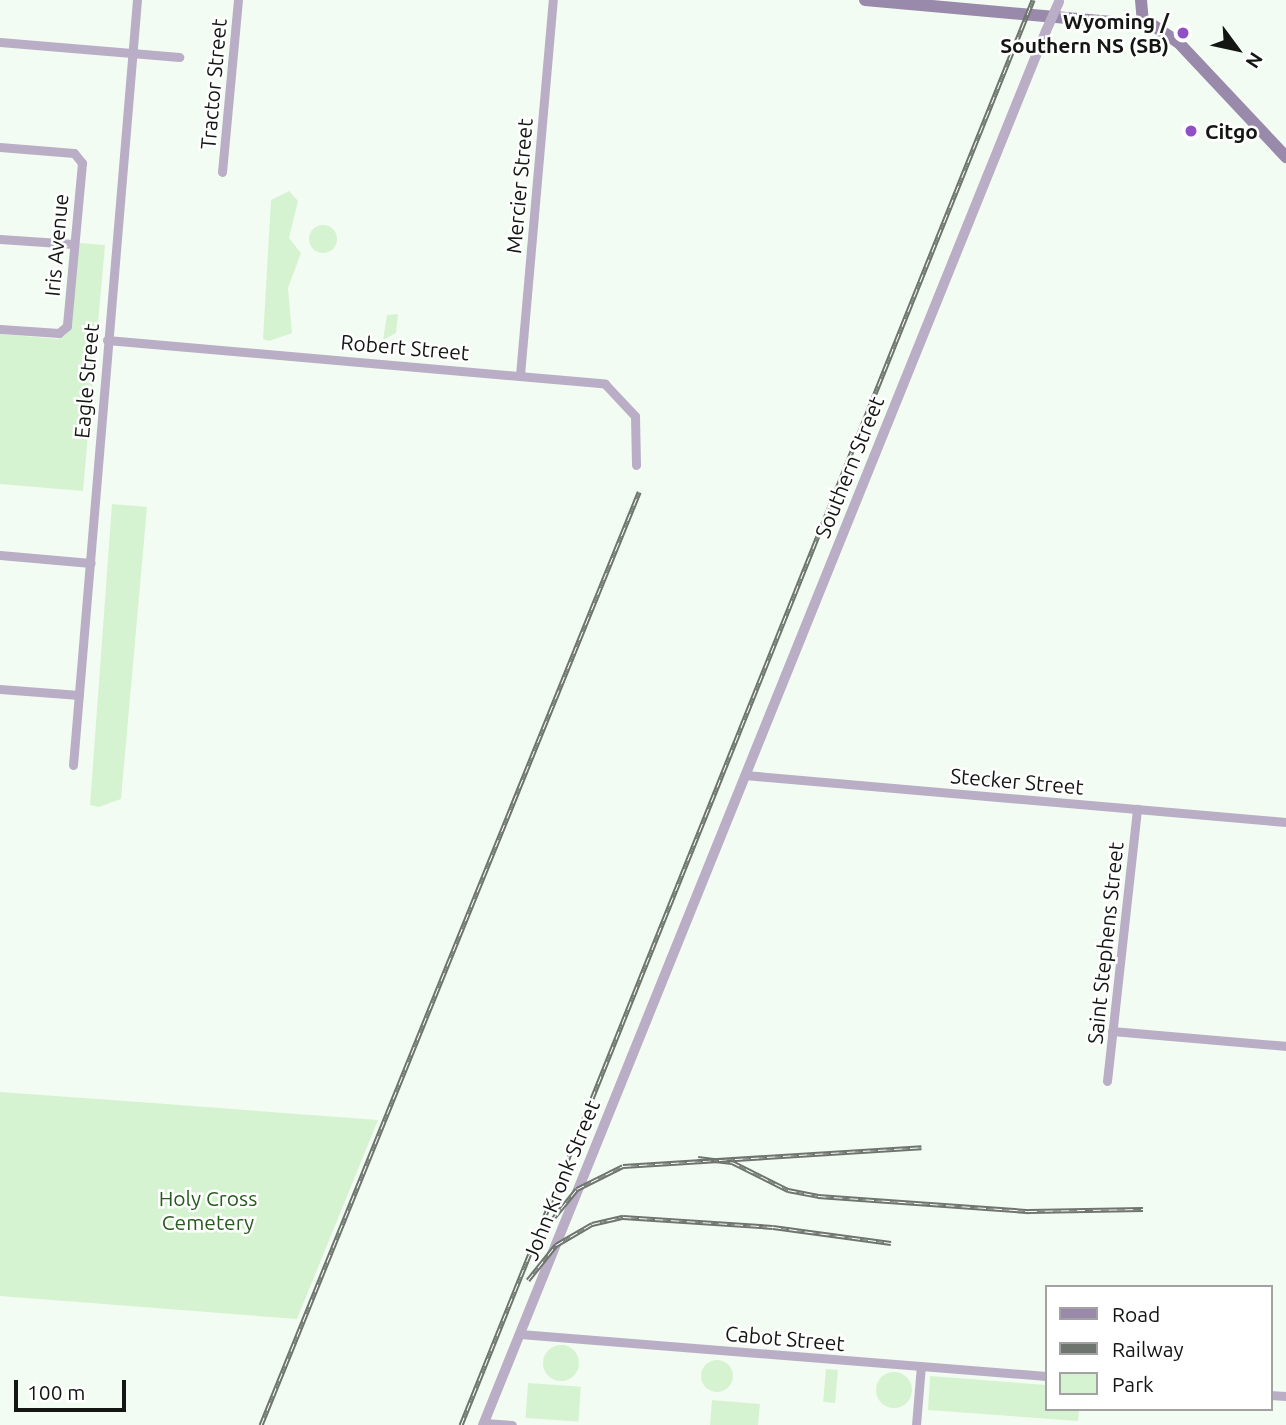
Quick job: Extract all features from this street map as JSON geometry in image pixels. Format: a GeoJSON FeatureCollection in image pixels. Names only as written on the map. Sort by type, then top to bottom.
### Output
{"type":"FeatureCollection","features":[{"type":"Feature","properties":{"kind":"main road"},"geometry":{"type":"LineString","coordinates":[[865,0],[1143,23],[1178,42],[1286,157]]}},
{"type":"Feature","properties":{"kind":"main road"},"geometry":{"type":"LineString","coordinates":[[1141,0],[1143,23]]}},
{"type":"Feature","properties":{"kind":"street","name":"Eagle Street"},"geometry":{"type":"LineString","coordinates":[[73,765],[137,0]]}},
{"type":"Feature","properties":{"kind":"street","name":"Tractor Street"},"geometry":{"type":"LineString","coordinates":[[222,172],[238,0]]}},
{"type":"Feature","properties":{"kind":"street","name":"Mercier Street"},"geometry":{"type":"LineString","coordinates":[[520,374],[553,0]]}},
{"type":"Feature","properties":{"kind":"street","name":"Southern Street"},"geometry":{"type":"LineString","coordinates":[[675,949],[1059,1]]}},
{"type":"Feature","properties":{"kind":"street"},"geometry":{"type":"LineString","coordinates":[[0,42],[179,57]]}},
{"type":"Feature","properties":{"kind":"street","name":"Iris Avenue"},"geometry":{"type":"LineString","coordinates":[[0,148],[79,156],[67,326],[59,333],[0,329]]}},
{"type":"Feature","properties":{"kind":"street"},"geometry":{"type":"LineString","coordinates":[[0,239],[74,244]]}},
{"type":"Feature","properties":{"kind":"street","name":"Robert Street"},"geometry":{"type":"LineString","coordinates":[[107,340],[520,374],[616,390],[638,424],[636,465]]}},
{"type":"Feature","properties":{"kind":"street"},"geometry":{"type":"LineString","coordinates":[[0,555],[91,563]]}},
{"type":"Feature","properties":{"kind":"street"},"geometry":{"type":"LineString","coordinates":[[0,689],[79,695]]}},
{"type":"Feature","properties":{"kind":"street","name":"Stecker Street"},"geometry":{"type":"LineString","coordinates":[[745,775],[1286,822]]}},
{"type":"Feature","properties":{"kind":"street","name":"Saint Stephens Street"},"geometry":{"type":"LineString","coordinates":[[1107,1081],[1137,809]]}},
{"type":"Feature","properties":{"kind":"street","name":"John Kronk Street"},"geometry":{"type":"LineString","coordinates":[[484,1424],[675,949]]}},
{"type":"Feature","properties":{"kind":"street"},"geometry":{"type":"LineString","coordinates":[[1112,1031],[1286,1046]]}},
{"type":"Feature","properties":{"kind":"street","name":"Cabot Street"},"geometry":{"type":"LineString","coordinates":[[520,1334],[1044,1376]]}},
{"type":"Feature","properties":{"kind":"street"},"geometry":{"type":"LineString","coordinates":[[916,1425],[921,1366]]}},
{"type":"Feature","properties":{"kind":"street"},"geometry":{"type":"LineString","coordinates":[[484,1424],[512,1425]]}},
{"type":"Feature","properties":{"kind":"green space"},"geometry":{"type":"Polygon","coordinates":[[[289,191],[298,201],[289,238],[301,253],[288,288],[292,333],[269,341],[263,339],[271,200],[289,191]]]}},
{"type":"Feature","properties":{"kind":"green space"},"geometry":{"type":"Polygon","coordinates":[[[323,225],[333,229],[337,239],[333,249],[323,253],[313,249],[309,239],[313,229],[323,225]]]}},
{"type":"Feature","properties":{"kind":"green space"},"geometry":{"type":"Polygon","coordinates":[[[79,243],[105,245],[83,491],[0,484],[0,334],[59,339],[71,329],[79,243]]]}},
{"type":"Feature","properties":{"kind":"green space"},"geometry":{"type":"Polygon","coordinates":[[[398,314],[396,333],[383,340],[387,315],[398,314]]]}},
{"type":"Feature","properties":{"kind":"green space"},"geometry":{"type":"Polygon","coordinates":[[[112,504],[147,507],[121,799],[99,807],[90,805],[112,504]]]}},
{"type":"Feature","properties":{"kind":"green space","name":"Holy Cross Cemetery"},"geometry":{"type":"Polygon","coordinates":[[[0,1092],[378,1120],[297,1319],[0,1296],[0,1092]]]}},
{"type":"Feature","properties":{"kind":"green space"},"geometry":{"type":"Polygon","coordinates":[[[561,1345],[574,1350],[579,1363],[574,1376],[561,1381],[548,1376],[543,1363],[548,1350],[561,1345]]]}},
{"type":"Feature","properties":{"kind":"green space"},"geometry":{"type":"Polygon","coordinates":[[[717,1360],[728,1365],[733,1376],[728,1387],[717,1392],[706,1387],[701,1376],[706,1365],[717,1360]]]}},
{"type":"Feature","properties":{"kind":"green space"},"geometry":{"type":"Polygon","coordinates":[[[826,1369],[838,1370],[835,1403],[823,1402],[826,1369]]]}},
{"type":"Feature","properties":{"kind":"green space"},"geometry":{"type":"Polygon","coordinates":[[[894,1372],[907,1377],[912,1390],[907,1403],[894,1408],[881,1403],[876,1390],[881,1377],[894,1372]]]}},
{"type":"Feature","properties":{"kind":"green space"},"geometry":{"type":"Polygon","coordinates":[[[930,1376],[1044,1385],[1044,1411],[1079,1411],[1078,1421],[928,1410],[930,1376]]]}},
{"type":"Feature","properties":{"kind":"green space"},"geometry":{"type":"Polygon","coordinates":[[[528,1383],[581,1387],[578,1422],[526,1418],[528,1383]]]}},
{"type":"Feature","properties":{"kind":"green space"},"geometry":{"type":"Polygon","coordinates":[[[712,1400],[760,1404],[758,1425],[710,1425],[712,1400]]]}},
{"type":"Feature","properties":{"kind":"railway"},"geometry":{"type":"LineString","coordinates":[[461,1425],[1033,0]]}},
{"type":"Feature","properties":{"kind":"railway"},"geometry":{"type":"LineString","coordinates":[[261,1425],[639,492]]}},
{"type":"Feature","properties":{"kind":"railway"},"geometry":{"type":"LineString","coordinates":[[551,1221],[577,1189],[623,1166],[921,1147]]}},
{"type":"Feature","properties":{"kind":"railway"},"geometry":{"type":"LineString","coordinates":[[698,1158],[732,1162],[788,1190],[818,1196],[1029,1211],[1143,1209]]}},
{"type":"Feature","properties":{"kind":"railway"},"geometry":{"type":"LineString","coordinates":[[528,1280],[556,1245],[592,1224],[623,1217],[773,1227],[891,1243]]}},
{"type":"Feature","properties":{"kind":"place","name":"Wyoming / Southern NS (SB)"},"geometry":{"type":"Point","coordinates":[1183,33]}},
{"type":"Feature","properties":{"kind":"place","name":"Citgo"},"geometry":{"type":"Point","coordinates":[1191,131]}}]}
